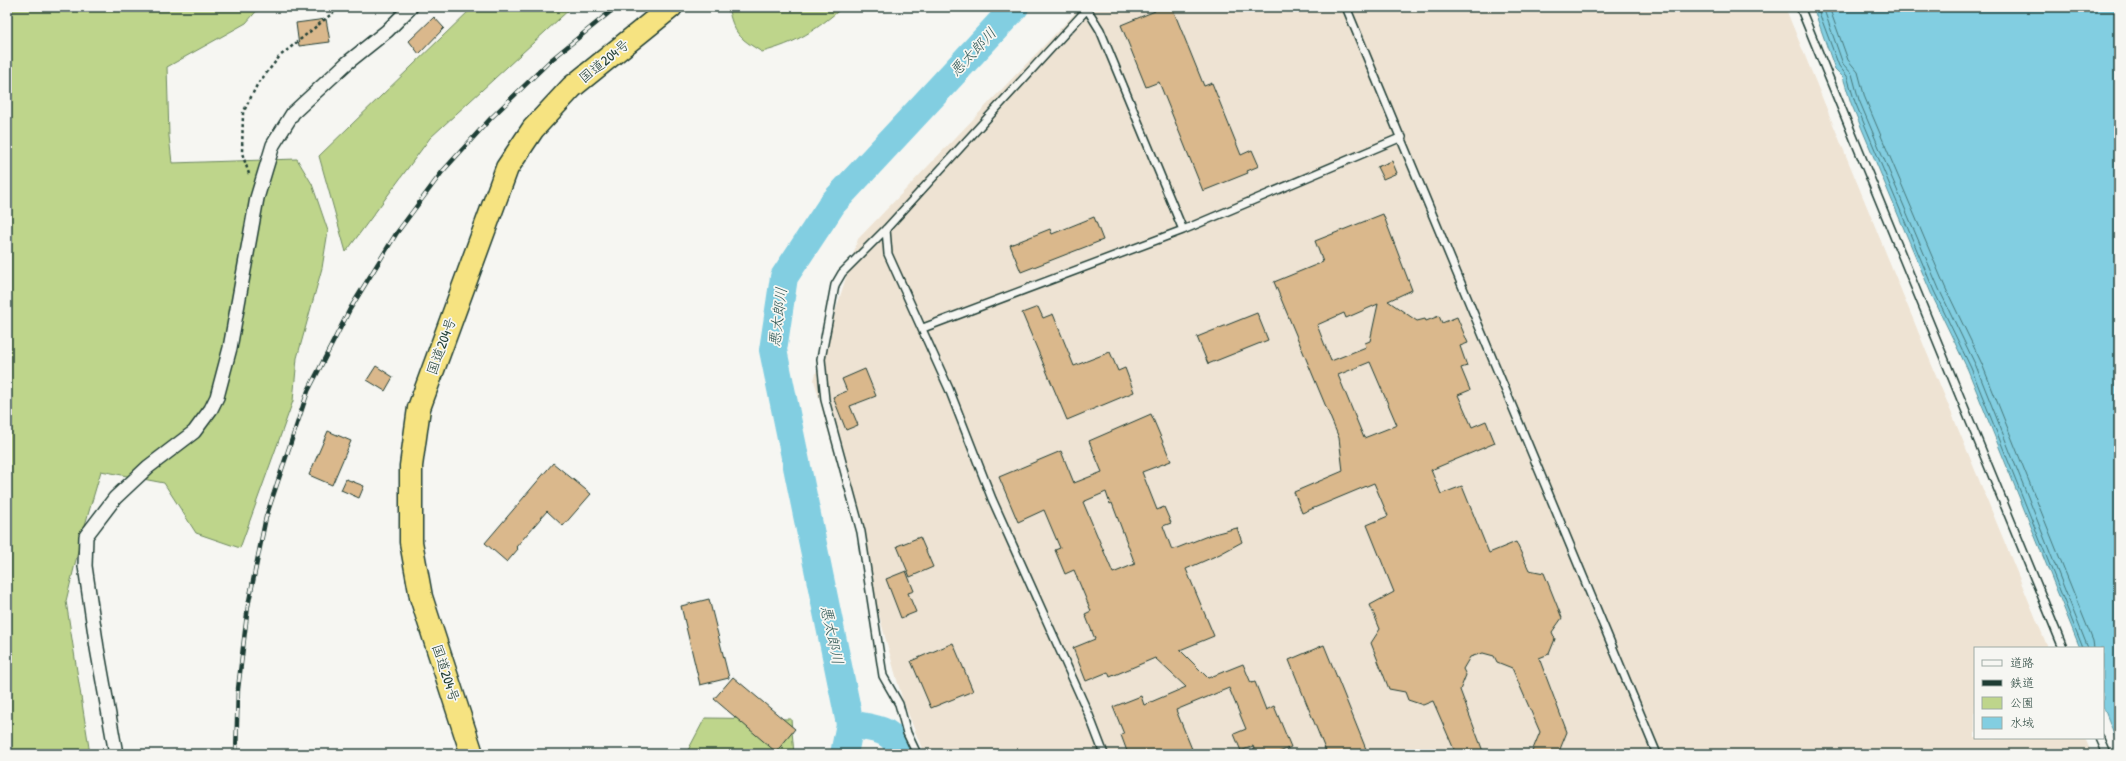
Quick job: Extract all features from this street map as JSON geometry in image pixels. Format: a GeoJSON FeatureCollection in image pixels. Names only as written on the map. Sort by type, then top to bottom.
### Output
{"type":"FeatureCollection","features":[{"type":"Feature","properties":{"kind":"highway","name":"国道204号"},"geometry":{"type":"LineString","coordinates":[[472,754],[421,597],[411,542],[411,466],[419,408],[507,168],[533,129],[572,87],[671,7]]}},
{"type":"Feature","properties":{"kind":"street"},"geometry":{"type":"LineString","coordinates":[[116,754],[96,641],[86,566],[86,536],[115,498],[148,467],[194,432],[211,409],[217,397],[230,348],[257,198],[273,144],[293,113],[347,63],[387,31],[411,7]]}},
{"type":"Feature","properties":{"kind":"lane"},"geometry":{"type":"LineString","coordinates":[[1346,7],[1402,137],[1657,754]]}},
{"type":"Feature","properties":{"kind":"lane"},"geometry":{"type":"LineString","coordinates":[[1800,7],[2063,647]]}},
{"type":"Feature","properties":{"kind":"lane"},"geometry":{"type":"LineString","coordinates":[[917,754],[907,733],[898,704],[883,676],[861,532],[825,400],[821,359],[835,285],[842,273],[886,229],[1088,8],[1100,30],[1183,230]]}},
{"type":"Feature","properties":{"kind":"lane"},"geometry":{"type":"LineString","coordinates":[[923,328],[1183,230],[1402,137]]}},
{"type":"Feature","properties":{"kind":"lane"},"geometry":{"type":"LineString","coordinates":[[886,229],[888,254],[923,328],[949,389],[992,499],[1089,715],[1104,754]]}},
{"type":"Feature","properties":{"kind":"lane"},"geometry":{"type":"LineString","coordinates":[[2100,739],[2107,754]]}},
{"type":"Feature","properties":{"kind":"path"},"geometry":{"type":"LineString","coordinates":[[257,198],[242,153],[243,113],[257,85],[280,56],[340,7]]}},
{"type":"Feature","properties":{"kind":"shaded area"},"geometry":{"type":"Polygon","coordinates":[[[1081,7],[1785,7],[2048,647],[1974,647],[1974,739],[2085,739],[2092,754],[924,754],[902,698],[814,380],[858,239],[1081,7]]]}},
{"type":"Feature","properties":{"kind":"green space"},"geometry":{"type":"Polygon","coordinates":[[[7,7],[260,7],[246,23],[167,67],[169,136],[172,163],[297,159],[312,184],[328,231],[322,268],[297,358],[293,401],[240,548],[196,533],[164,483],[101,471],[82,535],[66,601],[90,754],[7,754],[7,7]]]}},
{"type":"Feature","properties":{"kind":"green space"},"geometry":{"type":"Polygon","coordinates":[[[473,7],[572,7],[430,138],[346,252],[319,156],[473,7]]]}},
{"type":"Feature","properties":{"kind":"green space"},"geometry":{"type":"Polygon","coordinates":[[[728,7],[843,7],[806,35],[762,52],[743,39],[735,29],[728,7]]]}},
{"type":"Feature","properties":{"kind":"green space"},"geometry":{"type":"Polygon","coordinates":[[[705,718],[791,719],[794,754],[686,754],[705,718]]]}},
{"type":"Feature","properties":{"kind":"water"},"geometry":{"type":"Polygon","coordinates":[[[1813,7],[2119,7],[2119,746],[2104,708],[2104,647],[2080,647],[1968,370],[1931,293],[1851,103],[1843,77],[1835,69],[1813,7]]]}},
{"type":"Feature","properties":{"kind":"building"},"geometry":{"type":"Polygon","coordinates":[[[1153,7],[1172,7],[1204,86],[1212,83],[1241,155],[1252,150],[1259,166],[1247,171],[1248,173],[1203,191],[1159,82],[1146,87],[1121,25],[1155,11],[1153,7]]]}},
{"type":"Feature","properties":{"kind":"building"},"geometry":{"type":"Polygon","coordinates":[[[434,17],[444,28],[419,54],[409,41],[434,17]]]}},
{"type":"Feature","properties":{"kind":"building"},"geometry":{"type":"Polygon","coordinates":[[[326,19],[330,42],[299,46],[296,23],[326,19]]]}},
{"type":"Feature","properties":{"kind":"building"},"geometry":{"type":"Polygon","coordinates":[[[1392,161],[1397,173],[1383,179],[1377,167],[1392,161]]]}},
{"type":"Feature","properties":{"kind":"building"},"geometry":{"type":"Polygon","coordinates":[[[1383,214],[1412,290],[1388,301],[1417,321],[1425,319],[1426,321],[1439,316],[1442,323],[1457,317],[1468,343],[1460,346],[1467,366],[1461,368],[1470,390],[1458,395],[1472,427],[1486,421],[1495,443],[1431,470],[1441,494],[1462,486],[1489,553],[1516,542],[1529,570],[1544,573],[1562,618],[1552,632],[1555,639],[1549,654],[1539,658],[1567,732],[1558,754],[1531,754],[1540,732],[1512,668],[1497,662],[1494,656],[1483,653],[1470,657],[1463,669],[1466,675],[1460,690],[1484,754],[1456,754],[1433,701],[1423,705],[1408,700],[1405,692],[1389,689],[1371,643],[1380,629],[1370,605],[1394,592],[1367,525],[1388,516],[1374,483],[1302,513],[1294,492],[1343,471],[1339,438],[1274,282],[1323,262],[1315,241],[1383,214]],[[1378,304],[1346,318],[1344,313],[1317,325],[1331,361],[1366,347],[1365,343],[1370,341],[1378,304]],[[1370,362],[1338,375],[1364,438],[1397,425],[1370,362]]]}},
{"type":"Feature","properties":{"kind":"building"},"geometry":{"type":"Polygon","coordinates":[[[1094,217],[1103,240],[1021,272],[1010,245],[1050,229],[1052,234],[1094,217]]]}},
{"type":"Feature","properties":{"kind":"building"},"geometry":{"type":"Polygon","coordinates":[[[1038,307],[1043,318],[1053,314],[1074,366],[1110,352],[1118,371],[1125,368],[1134,392],[1067,420],[1022,313],[1038,307]]]}},
{"type":"Feature","properties":{"kind":"building"},"geometry":{"type":"Polygon","coordinates":[[[1257,313],[1268,340],[1208,364],[1197,337],[1257,313]]]}},
{"type":"Feature","properties":{"kind":"building"},"geometry":{"type":"Polygon","coordinates":[[[376,366],[393,377],[385,391],[367,380],[376,366]]]}},
{"type":"Feature","properties":{"kind":"building"},"geometry":{"type":"Polygon","coordinates":[[[865,369],[876,396],[850,406],[858,425],[846,430],[833,397],[847,391],[842,379],[865,369]]]}},
{"type":"Feature","properties":{"kind":"building"},"geometry":{"type":"Polygon","coordinates":[[[1151,414],[1171,461],[1142,472],[1157,510],[1164,507],[1171,523],[1163,526],[1172,550],[1210,535],[1237,528],[1242,542],[1220,554],[1186,569],[1214,636],[1180,650],[1208,678],[1243,664],[1251,683],[1255,682],[1266,710],[1274,706],[1291,747],[1275,754],[1256,754],[1253,746],[1241,751],[1234,734],[1246,729],[1229,688],[1176,710],[1194,754],[1128,754],[1121,735],[1124,734],[1113,707],[1141,696],[1144,705],[1186,687],[1155,658],[1110,677],[1108,672],[1086,681],[1073,648],[1095,639],[1085,614],[1091,611],[1074,570],[1065,574],[1055,550],[1060,548],[1044,510],[1018,522],[999,477],[1061,451],[1074,483],[1102,472],[1089,441],[1151,414]],[[1106,492],[1083,502],[1113,573],[1135,564],[1112,503],[1110,504],[1106,492]]]}},
{"type":"Feature","properties":{"kind":"building"},"geometry":{"type":"Polygon","coordinates":[[[328,431],[351,441],[332,485],[309,475],[328,431]]]}},
{"type":"Feature","properties":{"kind":"building"},"geometry":{"type":"Polygon","coordinates":[[[553,463],[591,494],[563,526],[547,511],[516,547],[518,549],[507,562],[485,543],[553,463]]]}},
{"type":"Feature","properties":{"kind":"building"},"geometry":{"type":"Polygon","coordinates":[[[346,479],[364,486],[359,498],[341,490],[346,479]]]}},
{"type":"Feature","properties":{"kind":"building"},"geometry":{"type":"Polygon","coordinates":[[[920,537],[933,567],[910,577],[897,546],[920,537]]]}},
{"type":"Feature","properties":{"kind":"building"},"geometry":{"type":"Polygon","coordinates":[[[906,571],[914,591],[908,593],[916,612],[901,618],[886,579],[906,571]]]}},
{"type":"Feature","properties":{"kind":"building"},"geometry":{"type":"Polygon","coordinates":[[[709,599],[729,678],[700,685],[681,606],[709,599]]]}},
{"type":"Feature","properties":{"kind":"building"},"geometry":{"type":"Polygon","coordinates":[[[953,643],[973,691],[931,708],[911,661],[953,643]]]}},
{"type":"Feature","properties":{"kind":"building"},"geometry":{"type":"Polygon","coordinates":[[[1324,645],[1368,754],[1327,754],[1289,660],[1324,645]]]}},
{"type":"Feature","properties":{"kind":"building"},"geometry":{"type":"Polygon","coordinates":[[[733,677],[795,729],[776,752],[714,699],[733,677]]]}},
{"type":"Feature","properties":{"kind":"waterway","name":"悪太郎川"},"geometry":{"type":"LineString","coordinates":[[844,754],[850,724],[773,350],[784,277],[833,203],[1015,7]]}},
{"type":"Feature","properties":{"kind":"waterway"},"geometry":{"type":"LineString","coordinates":[[850,724],[875,729],[888,734],[898,745],[902,754]]}},
{"type":"Feature","properties":{"kind":"railway"},"geometry":{"type":"LineString","coordinates":[[236,754],[238,689],[248,606],[266,517],[308,391],[350,309],[396,234],[442,172],[491,118],[551,60],[616,7]]}}]}
